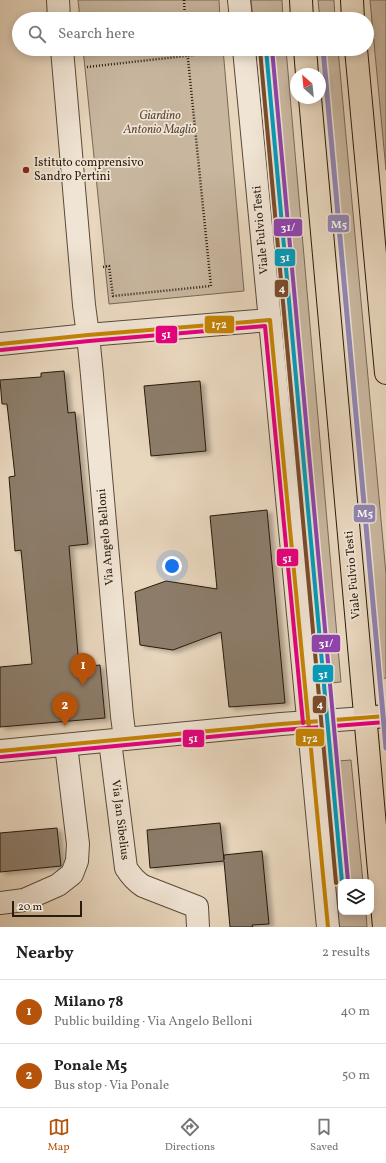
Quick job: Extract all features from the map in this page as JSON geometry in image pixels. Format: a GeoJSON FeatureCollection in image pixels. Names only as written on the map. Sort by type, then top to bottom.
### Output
{"type":"FeatureCollection","features":[{"type":"Feature","properties":{"kind":"main road"},"geometry":{"type":"LineString","coordinates":[[300,0],[301,12]]}},
{"type":"Feature","properties":{"kind":"main road"},"geometry":{"type":"LineString","coordinates":[[352,0],[353,12]]}},
{"type":"Feature","properties":{"kind":"main road"},"geometry":{"type":"LineString","coordinates":[[306,56],[307,68]]}},
{"type":"Feature","properties":{"kind":"main road"},"geometry":{"type":"LineString","coordinates":[[357,56],[386,373]]}},
{"type":"Feature","properties":{"kind":"main road","name":"Viale Fulvio Testi"},"geometry":{"type":"LineString","coordinates":[[311,104],[376,717],[384,927]]}},
{"type":"Feature","properties":{"kind":"street"},"geometry":{"type":"LineString","coordinates":[[58,0],[59,12]]}},
{"type":"Feature","properties":{"kind":"street"},"geometry":{"type":"LineString","coordinates":[[239,0],[240,12]]}},
{"type":"Feature","properties":{"kind":"street","name":"Via Angelo Belloni"},"geometry":{"type":"LineString","coordinates":[[63,56],[122,716],[118,740]]}},
{"type":"Feature","properties":{"kind":"street","name":"Viale Fulvio Testi"},"geometry":{"type":"LineString","coordinates":[[245,56],[328,927]]}},
{"type":"Feature","properties":{"kind":"street"},"geometry":{"type":"LineString","coordinates":[[0,344],[270,320]]}},
{"type":"Feature","properties":{"kind":"street"},"geometry":{"type":"LineString","coordinates":[[0,751],[376,717]]}},
{"type":"Feature","properties":{"kind":"street","name":"Via Jan Sibelius"},"geometry":{"type":"LineString","coordinates":[[118,740],[126,868],[136,882],[143,886],[197,907],[198,927]]}},
{"type":"Feature","properties":{"kind":"street"},"geometry":{"type":"LineString","coordinates":[[0,903],[24,900],[58,884],[72,874],[77,861],[78,844],[66,745]]}},
{"type":"Feature","properties":{"kind":"path"},"geometry":{"type":"LineString","coordinates":[[184,0],[185,12]]}},
{"type":"Feature","properties":{"kind":"path"},"geometry":{"type":"LineString","coordinates":[[82,67],[179,56]]}},
{"type":"Feature","properties":{"kind":"path"},"geometry":{"type":"LineString","coordinates":[[100,268],[109,266],[112,296],[211,286],[188,56]]}},
{"type":"Feature","properties":{"kind":"green space"},"geometry":{"type":"Polygon","coordinates":[[[78,0],[219,0],[220,12],[79,12],[78,0]]]}},
{"type":"Feature","properties":{"kind":"green space"},"geometry":{"type":"Polygon","coordinates":[[[251,0],[282,0],[283,12],[252,12],[251,0]]]}},
{"type":"Feature","properties":{"kind":"green space"},"geometry":{"type":"Polygon","coordinates":[[[318,0],[334,0],[335,12],[319,12],[318,0]]]}},
{"type":"Feature","properties":{"kind":"green space"},"geometry":{"type":"Polygon","coordinates":[[[370,0],[386,0],[386,170],[374,42],[374,12],[371,12],[370,0]]]}},
{"type":"Feature","properties":{"kind":"green space","name":"Giardino Antonio Maglio"},"geometry":{"type":"Polygon","coordinates":[[[84,56],[224,56],[244,291],[109,304],[84,56]]]}},
{"type":"Feature","properties":{"kind":"green space"},"geometry":{"type":"Polygon","coordinates":[[[256,56],[287,56],[341,682],[312,685],[256,56]]]}},
{"type":"Feature","properties":{"kind":"green space"},"geometry":{"type":"Polygon","coordinates":[[[324,56],[339,56],[386,574],[386,678],[381,679],[326,82],[326,68],[325,68],[324,56]]]}},
{"type":"Feature","properties":{"kind":"green space"},"geometry":{"type":"Polygon","coordinates":[[[351,760],[363,879],[338,879],[338,915],[366,915],[367,927],[339,927],[325,762],[351,760]]]}},
{"type":"Feature","properties":{"kind":"building"},"geometry":{"type":"Polygon","coordinates":[[[64,371],[68,413],[75,412],[88,544],[69,546],[79,667],[100,665],[105,718],[0,727],[0,667],[32,664],[21,550],[15,551],[9,477],[15,476],[7,404],[2,404],[0,380],[41,377],[41,373],[64,371]]]}},
{"type":"Feature","properties":{"kind":"building"},"geometry":{"type":"Polygon","coordinates":[[[200,381],[206,451],[151,456],[144,386],[200,381]]]}},
{"type":"Feature","properties":{"kind":"building"},"geometry":{"type":"Polygon","coordinates":[[[267,510],[285,703],[229,707],[221,632],[173,650],[140,645],[135,592],[166,581],[217,589],[210,516],[267,510]]]}},
{"type":"Feature","properties":{"kind":"building"},"geometry":{"type":"Polygon","coordinates":[[[220,823],[224,860],[224,855],[262,851],[269,924],[252,925],[253,927],[230,927],[224,861],[150,868],[147,830],[220,823]]]}},
{"type":"Feature","properties":{"kind":"building"},"geometry":{"type":"Polygon","coordinates":[[[57,828],[61,866],[0,872],[0,833],[57,828]]]}},
{"type":"Feature","properties":{"kind":"metro line","name":"M5"},"geometry":{"type":"LineString","coordinates":[[324,56],[386,748]]}},
{"type":"Feature","properties":{"kind":"transit line","name":"4"},"geometry":{"type":"LineString","coordinates":[[261,56],[336,883]]}},
{"type":"Feature","properties":{"kind":"transit line","name":"31"},"geometry":{"type":"LineString","coordinates":[[267,56],[342,879]]}},
{"type":"Feature","properties":{"kind":"transit line","name":"31/"},"geometry":{"type":"LineString","coordinates":[[273,56],[348,879]]}},
{"type":"Feature","properties":{"kind":"transit line","name":"172"},"geometry":{"type":"LineString","coordinates":[[0,344],[270,320],[328,927]]}},
{"type":"Feature","properties":{"kind":"transit line","name":"51"},"geometry":{"type":"LineString","coordinates":[[1,350],[265,326],[303,723]]}},
{"type":"Feature","properties":{"kind":"transit line","name":"172"},"geometry":{"type":"LineString","coordinates":[[0,751],[281,724],[386,716]]}},
{"type":"Feature","properties":{"kind":"transit line","name":"51"},"geometry":{"type":"LineString","coordinates":[[1,757],[282,730],[386,722]]}},
{"type":"Feature","properties":{"kind":"place","name":"Istituto comprensivo Sandro Pertini"},"geometry":{"type":"Point","coordinates":[26,170]}},
{"type":"Feature","properties":{"kind":"place","name":"Milano 78"},"geometry":{"type":"Point","coordinates":[83,686]}},
{"type":"Feature","properties":{"kind":"place","name":"Ponale M5"},"geometry":{"type":"Point","coordinates":[65,726]}}]}
